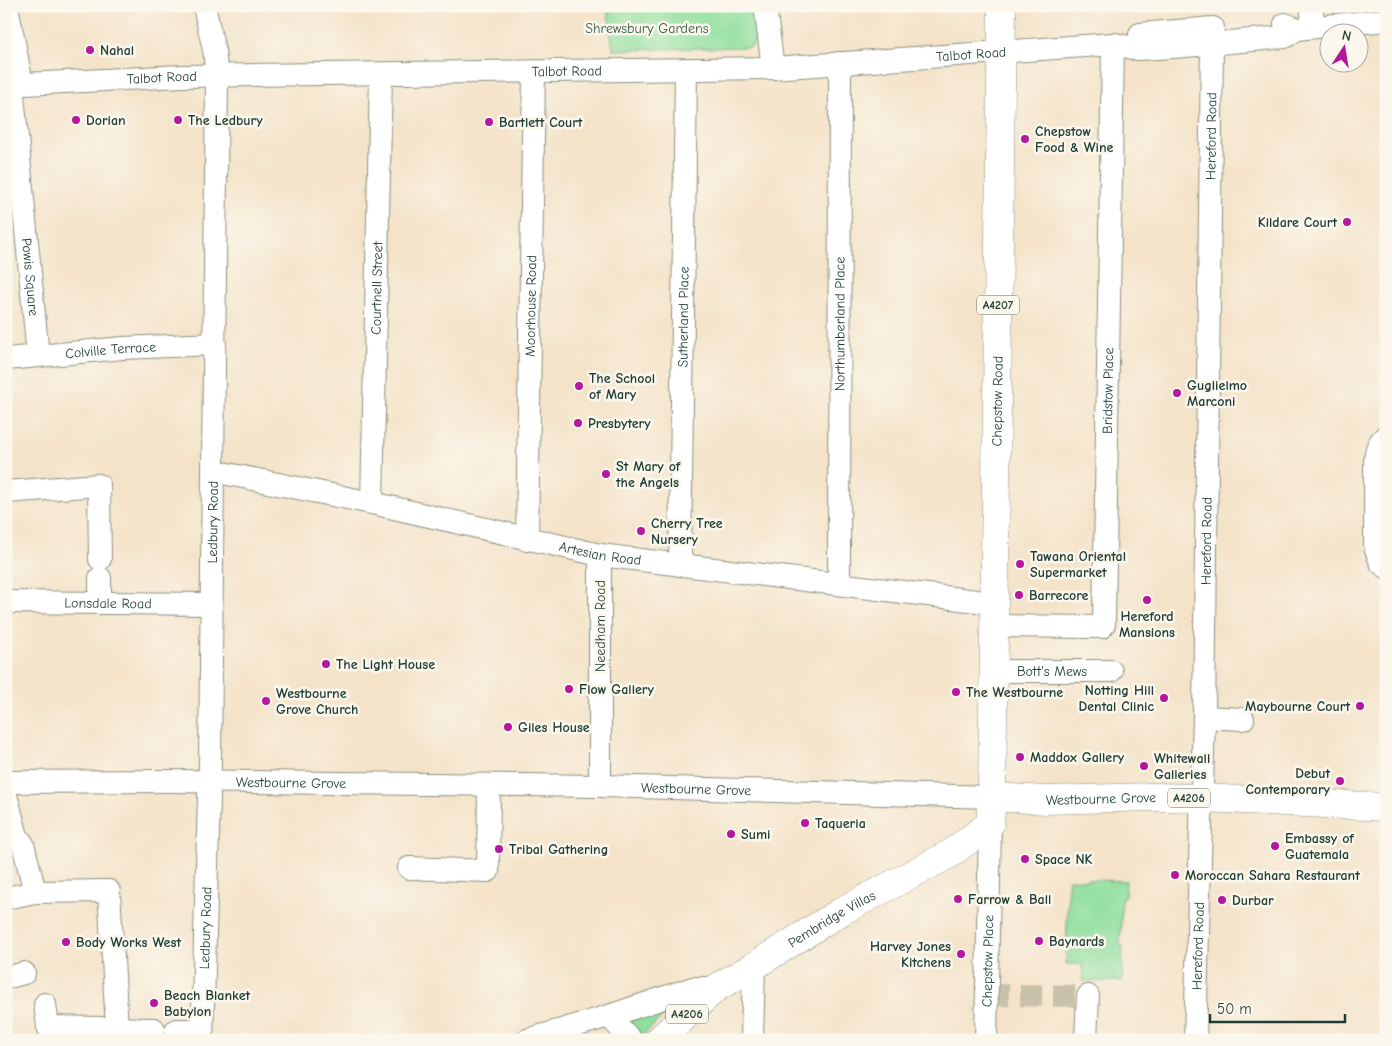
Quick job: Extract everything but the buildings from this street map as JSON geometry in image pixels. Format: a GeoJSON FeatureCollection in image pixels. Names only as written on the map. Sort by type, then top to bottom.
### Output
{"type":"FeatureCollection","features":[{"type":"Feature","properties":{"kind":"main road","name":"Chepstow Road"},"geometry":{"type":"LineString","coordinates":[[992,797],[1002,6]]}},
{"type":"Feature","properties":{"kind":"main road","name":"Westbourne Grove"},"geometry":{"type":"LineString","coordinates":[[992,797],[1046,800],[1150,797],[1203,798],[1386,807]]}},
{"type":"Feature","properties":{"kind":"main road"},"geometry":{"type":"LineString","coordinates":[[990,824],[992,797]]}},
{"type":"Feature","properties":{"kind":"main road","name":"Pembridge Villas"},"geometry":{"type":"LineString","coordinates":[[659,1040],[716,988],[842,911],[950,854],[990,824]]}},
{"type":"Feature","properties":{"kind":"street","name":"Powis Square"},"geometry":{"type":"LineString","coordinates":[[7,6],[38,356]]}},
{"type":"Feature","properties":{"kind":"street","name":"Ledbury Road"},"geometry":{"type":"LineString","coordinates":[[202,1035],[211,604],[217,76],[214,50],[204,6]]}},
{"type":"Feature","properties":{"kind":"street"},"geometry":{"type":"LineString","coordinates":[[765,6],[774,68]]}},
{"type":"Feature","properties":{"kind":"street","name":"Talbot Road"},"geometry":{"type":"LineString","coordinates":[[1118,44],[1134,35],[1178,30],[1307,21],[1386,20]]}},
{"type":"Feature","properties":{"kind":"street","name":"Talbot Road"},"geometry":{"type":"LineString","coordinates":[[13,84],[217,76],[774,68],[1118,44],[1136,49],[1285,37],[1307,21]]}},
{"type":"Feature","properties":{"kind":"street","name":"Hereford Road"},"geometry":{"type":"LineString","coordinates":[[1195,1040],[1203,798],[1212,43]]}},
{"type":"Feature","properties":{"kind":"street","name":"Bridstow Place"},"geometry":{"type":"LineString","coordinates":[[993,615],[1102,627],[1104,624],[1118,44]]}},
{"type":"Feature","properties":{"kind":"street","name":"Northumberland Place"},"geometry":{"type":"LineString","coordinates":[[839,584],[840,63]]}},
{"type":"Feature","properties":{"kind":"street","name":"Sutherland Place"},"geometry":{"type":"LineString","coordinates":[[680,565],[686,70]]}},
{"type":"Feature","properties":{"kind":"street","name":"Moorhouse Road"},"geometry":{"type":"LineString","coordinates":[[527,540],[534,72]]}},
{"type":"Feature","properties":{"kind":"street","name":"Courtnell Street"},"geometry":{"type":"LineString","coordinates":[[372,503],[381,74]]}},
{"type":"Feature","properties":{"kind":"street","name":"Colville Terrace"},"geometry":{"type":"LineString","coordinates":[[6,359],[123,348],[214,344]]}},
{"type":"Feature","properties":{"kind":"street"},"geometry":{"type":"LineString","coordinates":[[1386,436],[1380,441],[1376,449],[1374,461],[1376,547],[1381,563],[1386,566]]}},
{"type":"Feature","properties":{"kind":"street","name":"Artesian Road"},"geometry":{"type":"LineString","coordinates":[[213,471],[372,503],[600,556],[839,584],[993,615]]}},
{"type":"Feature","properties":{"kind":"street"},"geometry":{"type":"LineString","coordinates":[[6,492],[100,485],[100,603]]}},
{"type":"Feature","properties":{"kind":"street","name":"Needham Road"},"geometry":{"type":"LineString","coordinates":[[600,556],[600,786]]}},
{"type":"Feature","properties":{"kind":"street","name":"Lonsdale Road"},"geometry":{"type":"LineString","coordinates":[[6,602],[211,604]]}},
{"type":"Feature","properties":{"kind":"street","name":"Bott's Mews"},"geometry":{"type":"LineString","coordinates":[[993,671],[1111,671]]}},
{"type":"Feature","properties":{"kind":"street"},"geometry":{"type":"LineString","coordinates":[[1204,717],[1243,719]]}},
{"type":"Feature","properties":{"kind":"street","name":"Westbourne Grove"},"geometry":{"type":"LineString","coordinates":[[6,782],[208,781],[600,786],[992,797]]}},
{"type":"Feature","properties":{"kind":"street"},"geometry":{"type":"LineString","coordinates":[[409,868],[488,871],[489,785]]}},
{"type":"Feature","properties":{"kind":"street"},"geometry":{"type":"LineString","coordinates":[[6,795],[17,836],[23,844],[35,892]]}},
{"type":"Feature","properties":{"kind":"street","name":"Chepstow Place"},"geometry":{"type":"LineString","coordinates":[[986,1040],[990,824]]}},
{"type":"Feature","properties":{"kind":"street"},"geometry":{"type":"LineString","coordinates":[[6,898],[35,892],[108,891],[117,1028]]}},
{"type":"Feature","properties":{"kind":"street"},"geometry":{"type":"LineString","coordinates":[[752,1040],[754,966]]}},
{"type":"Feature","properties":{"kind":"street"},"geometry":{"type":"LineString","coordinates":[[527,1040],[609,1016],[693,988],[716,988]]}},
{"type":"Feature","properties":{"kind":"street"},"geometry":{"type":"LineString","coordinates":[[1086,1040],[1088,996]]}},
{"type":"Feature","properties":{"kind":"street"},"geometry":{"type":"LineString","coordinates":[[45,1004],[48,1027],[165,1029],[202,1035]]}},
{"type":"Feature","properties":{"kind":"street"},"geometry":{"type":"LineString","coordinates":[[609,1016],[631,1040]]}},
{"type":"Feature","properties":{"kind":"green space","name":"Shrewsbury Gardens"},"geometry":{"type":"Polygon","coordinates":[[[607,6],[751,6],[756,38],[751,47],[613,50],[607,6]]]}},
{"type":"Feature","properties":{"kind":"green space"},"geometry":{"type":"Polygon","coordinates":[[[1068,879],[1126,881],[1125,896],[1122,897],[1120,946],[1123,946],[1122,981],[1083,981],[1082,964],[1066,964],[1068,879]]]}},
{"type":"Feature","properties":{"kind":"green space"},"geometry":{"type":"Polygon","coordinates":[[[667,1007],[670,1010],[642,1036],[630,1021],[667,1007]]]}},
{"type":"Feature","properties":{"kind":"tunnel"},"geometry":{"type":"LineString","coordinates":[[987,995],[1088,996]]}},
{"type":"Feature","properties":{"kind":"place","name":"Nahal"},"geometry":{"type":"Point","coordinates":[90,50]}},
{"type":"Feature","properties":{"kind":"place","name":"Dorian"},"geometry":{"type":"Point","coordinates":[76,120]}},
{"type":"Feature","properties":{"kind":"place","name":"The Ledbury"},"geometry":{"type":"Point","coordinates":[178,120]}},
{"type":"Feature","properties":{"kind":"place","name":"Bartlett Court"},"geometry":{"type":"Point","coordinates":[489,122]}},
{"type":"Feature","properties":{"kind":"place","name":"Chepstow Food & Wine"},"geometry":{"type":"Point","coordinates":[1025,139]}},
{"type":"Feature","properties":{"kind":"place","name":"Kildare Court"},"geometry":{"type":"Point","coordinates":[1347,222]}},
{"type":"Feature","properties":{"kind":"place","name":"The School of Mary"},"geometry":{"type":"Point","coordinates":[579,386]}},
{"type":"Feature","properties":{"kind":"place","name":"Guglielmo Marconi"},"geometry":{"type":"Point","coordinates":[1177,393]}},
{"type":"Feature","properties":{"kind":"place","name":"Presbytery"},"geometry":{"type":"Point","coordinates":[578,423]}},
{"type":"Feature","properties":{"kind":"place","name":"St Mary of the Angels"},"geometry":{"type":"Point","coordinates":[606,474]}},
{"type":"Feature","properties":{"kind":"place","name":"Cherry Tree Nursery"},"geometry":{"type":"Point","coordinates":[641,531]}},
{"type":"Feature","properties":{"kind":"place","name":"Tawana Oriental Supermarket"},"geometry":{"type":"Point","coordinates":[1020,564]}},
{"type":"Feature","properties":{"kind":"place","name":"Barrecore"},"geometry":{"type":"Point","coordinates":[1019,595]}},
{"type":"Feature","properties":{"kind":"place","name":"Hereford Mansions"},"geometry":{"type":"Point","coordinates":[1147,600]}},
{"type":"Feature","properties":{"kind":"place","name":"The Light House"},"geometry":{"type":"Point","coordinates":[326,664]}},
{"type":"Feature","properties":{"kind":"place","name":"Flow Gallery"},"geometry":{"type":"Point","coordinates":[569,689]}},
{"type":"Feature","properties":{"kind":"place","name":"The Westbourne"},"geometry":{"type":"Point","coordinates":[956,692]}},
{"type":"Feature","properties":{"kind":"place","name":"Notting Hill Dental Clinic"},"geometry":{"type":"Point","coordinates":[1164,698]}},
{"type":"Feature","properties":{"kind":"place","name":"Westbourne Grove Church"},"geometry":{"type":"Point","coordinates":[266,701]}},
{"type":"Feature","properties":{"kind":"place","name":"Maybourne Court"},"geometry":{"type":"Point","coordinates":[1360,706]}},
{"type":"Feature","properties":{"kind":"place","name":"Giles House"},"geometry":{"type":"Point","coordinates":[508,727]}},
{"type":"Feature","properties":{"kind":"place","name":"Maddox Gallery"},"geometry":{"type":"Point","coordinates":[1020,757]}},
{"type":"Feature","properties":{"kind":"place","name":"Whitewall Galleries"},"geometry":{"type":"Point","coordinates":[1144,766]}},
{"type":"Feature","properties":{"kind":"place","name":"Debut Contemporary"},"geometry":{"type":"Point","coordinates":[1340,781]}},
{"type":"Feature","properties":{"kind":"place","name":"Taqueria"},"geometry":{"type":"Point","coordinates":[805,823]}},
{"type":"Feature","properties":{"kind":"place","name":"Sumi"},"geometry":{"type":"Point","coordinates":[731,834]}},
{"type":"Feature","properties":{"kind":"place","name":"Embassy of Guatemala"},"geometry":{"type":"Point","coordinates":[1275,846]}},
{"type":"Feature","properties":{"kind":"place","name":"Tribal Gathering"},"geometry":{"type":"Point","coordinates":[499,849]}},
{"type":"Feature","properties":{"kind":"place","name":"Space NK"},"geometry":{"type":"Point","coordinates":[1025,859]}},
{"type":"Feature","properties":{"kind":"place","name":"Moroccan Sahara Restaurant"},"geometry":{"type":"Point","coordinates":[1175,875]}},
{"type":"Feature","properties":{"kind":"place","name":"Farrow & Ball"},"geometry":{"type":"Point","coordinates":[958,899]}},
{"type":"Feature","properties":{"kind":"place","name":"Durbar"},"geometry":{"type":"Point","coordinates":[1222,900]}},
{"type":"Feature","properties":{"kind":"place","name":"Baynards"},"geometry":{"type":"Point","coordinates":[1039,941]}},
{"type":"Feature","properties":{"kind":"place","name":"Body Works West"},"geometry":{"type":"Point","coordinates":[66,942]}},
{"type":"Feature","properties":{"kind":"place","name":"Harvey Jones Kitchens"},"geometry":{"type":"Point","coordinates":[961,954]}},
{"type":"Feature","properties":{"kind":"place","name":"Beach Blanket Babylon"},"geometry":{"type":"Point","coordinates":[154,1003]}}]}
